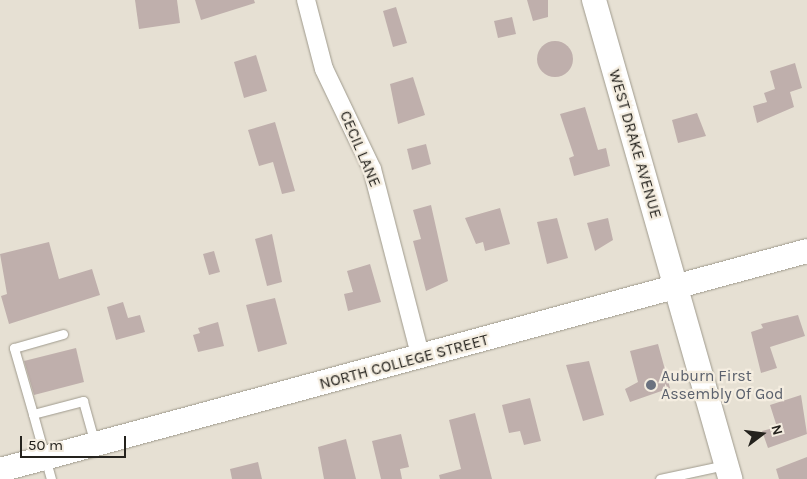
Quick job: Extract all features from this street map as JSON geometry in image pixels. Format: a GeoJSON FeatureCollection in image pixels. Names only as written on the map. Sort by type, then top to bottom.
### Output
{"type":"FeatureCollection","features":[{"type":"Feature","properties":{"kind":"main road","name":"WEST DRAKE AVENUE"},"geometry":{"type":"LineString","coordinates":[[594,0],[728,472]]}},
{"type":"Feature","properties":{"kind":"main road","name":"NORTH COLLEGE STREET"},"geometry":{"type":"LineString","coordinates":[[0,470],[48,468],[95,444],[421,358],[807,251]]}},
{"type":"Feature","properties":{"kind":"street","name":"CECIL LANE"},"geometry":{"type":"LineString","coordinates":[[306,0],[324,69],[372,169],[421,358]]}},
{"type":"Feature","properties":{"kind":"lane"},"geometry":{"type":"LineString","coordinates":[[48,468],[14,348],[63,334]]}},
{"type":"Feature","properties":{"kind":"lane"},"geometry":{"type":"LineString","coordinates":[[32,414],[83,400],[95,444]]}},
{"type":"Feature","properties":{"kind":"lane"},"geometry":{"type":"LineString","coordinates":[[660,479],[728,472]]}},
{"type":"Feature","properties":{"kind":"building"},"geometry":{"type":"Polygon","coordinates":[[[135,0],[177,0],[180,23],[139,29],[135,0]]]}},
{"type":"Feature","properties":{"kind":"building"},"geometry":{"type":"Polygon","coordinates":[[[195,0],[254,0],[255,3],[201,20],[195,0]]]}},
{"type":"Feature","properties":{"kind":"building"},"geometry":{"type":"Polygon","coordinates":[[[527,0],[548,0],[548,17],[533,21],[527,0]]]}},
{"type":"Feature","properties":{"kind":"building"},"geometry":{"type":"Polygon","coordinates":[[[396,7],[407,43],[393,47],[383,11],[396,7]]]}},
{"type":"Feature","properties":{"kind":"building"},"geometry":{"type":"Polygon","coordinates":[[[512,17],[516,34],[498,38],[494,21],[512,17]]]}},
{"type":"Feature","properties":{"kind":"building"},"geometry":{"type":"Polygon","coordinates":[[[555,41],[562,42],[568,46],[572,52],[572,66],[568,72],[562,76],[555,77],[548,76],[542,72],[538,66],[537,59],[538,52],[542,46],[548,42],[555,41]]]}},
{"type":"Feature","properties":{"kind":"building"},"geometry":{"type":"Polygon","coordinates":[[[256,55],[267,91],[244,98],[234,62],[256,55]]]}},
{"type":"Feature","properties":{"kind":"building"},"geometry":{"type":"Polygon","coordinates":[[[795,63],[802,88],[790,92],[794,107],[757,123],[753,106],[767,102],[764,93],[775,89],[770,71],[795,63]]]}},
{"type":"Feature","properties":{"kind":"building"},"geometry":{"type":"Polygon","coordinates":[[[413,77],[425,115],[398,124],[390,84],[413,77]]]}},
{"type":"Feature","properties":{"kind":"building"},"geometry":{"type":"Polygon","coordinates":[[[585,107],[598,150],[606,148],[610,166],[574,176],[569,158],[574,156],[560,114],[585,107]]]}},
{"type":"Feature","properties":{"kind":"building"},"geometry":{"type":"Polygon","coordinates":[[[697,113],[706,136],[678,143],[672,120],[697,113]]]}},
{"type":"Feature","properties":{"kind":"building"},"geometry":{"type":"Polygon","coordinates":[[[275,122],[295,191],[282,194],[273,162],[259,166],[248,130],[275,122]]]}},
{"type":"Feature","properties":{"kind":"building"},"geometry":{"type":"Polygon","coordinates":[[[426,144],[431,164],[412,170],[407,149],[426,144]]]}},
{"type":"Feature","properties":{"kind":"building"},"geometry":{"type":"Polygon","coordinates":[[[431,205],[448,281],[426,291],[413,241],[421,239],[413,210],[431,205]]]}},
{"type":"Feature","properties":{"kind":"building"},"geometry":{"type":"Polygon","coordinates":[[[500,208],[510,244],[485,251],[483,242],[476,244],[465,218],[500,208]]]}},
{"type":"Feature","properties":{"kind":"building"},"geometry":{"type":"Polygon","coordinates":[[[557,218],[568,258],[547,264],[537,222],[557,218]]]}},
{"type":"Feature","properties":{"kind":"building"},"geometry":{"type":"Polygon","coordinates":[[[608,218],[613,240],[595,251],[587,223],[608,218]]]}},
{"type":"Feature","properties":{"kind":"building"},"geometry":{"type":"Polygon","coordinates":[[[272,234],[282,282],[267,286],[255,239],[272,234]]]}},
{"type":"Feature","properties":{"kind":"building"},"geometry":{"type":"Polygon","coordinates":[[[49,242],[59,279],[92,269],[100,295],[9,324],[1,296],[7,294],[0,254],[49,242]]]}},
{"type":"Feature","properties":{"kind":"building"},"geometry":{"type":"Polygon","coordinates":[[[214,251],[220,272],[209,275],[203,254],[214,251]]]}},
{"type":"Feature","properties":{"kind":"building"},"geometry":{"type":"Polygon","coordinates":[[[370,264],[381,302],[348,311],[344,294],[353,292],[347,271],[370,264]]]}},
{"type":"Feature","properties":{"kind":"building"},"geometry":{"type":"Polygon","coordinates":[[[275,298],[287,344],[258,352],[246,305],[275,298]]]}},
{"type":"Feature","properties":{"kind":"building"},"geometry":{"type":"Polygon","coordinates":[[[123,302],[128,318],[140,315],[145,332],[116,340],[107,307],[123,302]]]}},
{"type":"Feature","properties":{"kind":"building"},"geometry":{"type":"Polygon","coordinates":[[[798,315],[805,336],[770,347],[777,368],[761,373],[751,332],[763,328],[761,324],[798,315]]]}},
{"type":"Feature","properties":{"kind":"building"},"geometry":{"type":"Polygon","coordinates":[[[218,322],[224,346],[198,352],[193,335],[200,333],[198,328],[218,322]]]}},
{"type":"Feature","properties":{"kind":"building"},"geometry":{"type":"Polygon","coordinates":[[[658,344],[670,388],[630,402],[625,389],[638,382],[630,351],[658,344]]]}},
{"type":"Feature","properties":{"kind":"building"},"geometry":{"type":"Polygon","coordinates":[[[76,348],[84,382],[34,395],[24,361],[76,348]]]}},
{"type":"Feature","properties":{"kind":"building"},"geometry":{"type":"Polygon","coordinates":[[[589,361],[604,415],[583,421],[566,365],[589,361]]]}},
{"type":"Feature","properties":{"kind":"building"},"geometry":{"type":"Polygon","coordinates":[[[801,395],[807,434],[768,448],[762,431],[777,427],[770,405],[801,395]]]}},
{"type":"Feature","properties":{"kind":"building"},"geometry":{"type":"Polygon","coordinates":[[[530,398],[541,441],[524,445],[520,431],[509,433],[502,405],[530,398]]]}},
{"type":"Feature","properties":{"kind":"building"},"geometry":{"type":"Polygon","coordinates":[[[475,413],[492,479],[440,479],[439,475],[461,469],[449,420],[475,413]]]}},
{"type":"Feature","properties":{"kind":"building"},"geometry":{"type":"Polygon","coordinates":[[[401,434],[409,467],[400,469],[402,479],[381,479],[372,441],[401,434]]]}},
{"type":"Feature","properties":{"kind":"building"},"geometry":{"type":"Polygon","coordinates":[[[346,439],[356,479],[324,479],[318,447],[346,439]]]}},
{"type":"Feature","properties":{"kind":"building"},"geometry":{"type":"Polygon","coordinates":[[[807,457],[807,479],[779,479],[776,469],[807,457]]]}},
{"type":"Feature","properties":{"kind":"building"},"geometry":{"type":"Polygon","coordinates":[[[258,462],[262,479],[232,479],[230,469],[258,462]]]}},
{"type":"Feature","properties":{"kind":"place","name":"Auburn First Assembly Of God"},"geometry":{"type":"Point","coordinates":[651,385]}}]}
